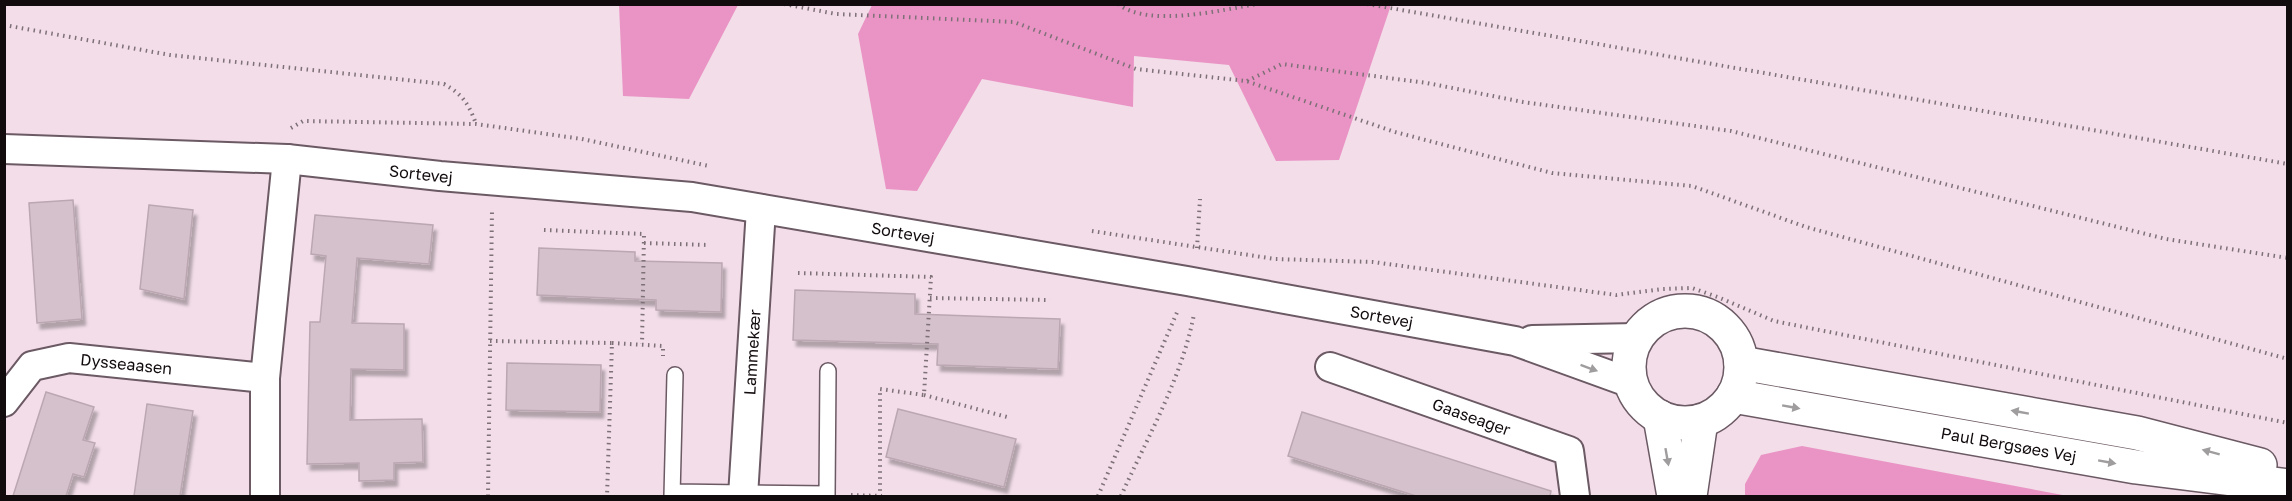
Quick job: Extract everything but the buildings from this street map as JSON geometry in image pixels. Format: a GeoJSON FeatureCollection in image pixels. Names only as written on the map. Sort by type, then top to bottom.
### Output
{"type":"FeatureCollection","features":[{"type":"Feature","properties":{"kind":"street","name":"Sortevej"},"geometry":{"type":"LineString","coordinates":[[4,149],[286,159],[692,197],[1193,282],[1515,340],[1631,383]]}},
{"type":"Feature","properties":{"kind":"street"},"geometry":{"type":"LineString","coordinates":[[265,496],[265,378],[286,159]]}},
{"type":"Feature","properties":{"kind":"street","name":"Lammekær"},"geometry":{"type":"LineString","coordinates":[[743,495],[761,209]]}},
{"type":"Feature","properties":{"kind":"street"},"geometry":{"type":"LineString","coordinates":[[1680,311],[1698,313],[1714,319],[1728,331],[1737,345],[1741,363],[1740,380],[1733,396],[1714,415],[1701,421],[1673,422],[1660,417],[1647,408],[1631,383],[1630,360],[1637,338],[1648,325],[1664,315],[1680,311]]}},
{"type":"Feature","properties":{"kind":"street","name":"Sortevej"},"geometry":{"type":"LineString","coordinates":[[1515,340],[1637,338]]}},
{"type":"Feature","properties":{"kind":"street","name":"Dysseaasen"},"geometry":{"type":"LineString","coordinates":[[4,402],[32,366],[69,358],[265,378]]}},
{"type":"Feature","properties":{"kind":"street","name":"Paul Bergsøes Vej"},"geometry":{"type":"LineString","coordinates":[[1741,363],[2138,433],[2288,473]]}},
{"type":"Feature","properties":{"kind":"street","name":"Gaaseager"},"geometry":{"type":"LineString","coordinates":[[1330,367],[1569,451],[1575,496]]}},
{"type":"Feature","properties":{"kind":"street","name":"Paul Bergsøes Vej"},"geometry":{"type":"LineString","coordinates":[[1733,396],[2136,467],[2288,486]]}},
{"type":"Feature","properties":{"kind":"street"},"geometry":{"type":"LineString","coordinates":[[1660,417],[1674,496]]}},
{"type":"Feature","properties":{"kind":"street"},"geometry":{"type":"LineString","coordinates":[[1690,496],[1701,421]]}},
{"type":"Feature","properties":{"kind":"lane"},"geometry":{"type":"LineString","coordinates":[[675,375],[673,494],[827,495],[828,371]]}},
{"type":"Feature","properties":{"kind":"path"},"geometry":{"type":"LineString","coordinates":[[784,4],[836,14],[1014,22],[1136,69],[1246,81],[1395,132],[1552,173],[1692,186],[1806,227],[2288,359]]}},
{"type":"Feature","properties":{"kind":"path"},"geometry":{"type":"LineString","coordinates":[[1118,4],[1128,12],[1183,17],[1257,4]]}},
{"type":"Feature","properties":{"kind":"path"},"geometry":{"type":"LineString","coordinates":[[1367,4],[2288,165]]}},
{"type":"Feature","properties":{"kind":"path"},"geometry":{"type":"LineString","coordinates":[[4,25],[170,55],[444,84],[460,93],[470,106],[476,124]]}},
{"type":"Feature","properties":{"kind":"path"},"geometry":{"type":"LineString","coordinates":[[1246,81],[1282,64],[1427,83],[1523,102],[1731,131],[2166,239],[2288,258]]}},
{"type":"Feature","properties":{"kind":"path"},"geometry":{"type":"LineString","coordinates":[[286,159],[291,126],[303,121],[476,124],[582,139],[717,168]]}},
{"type":"Feature","properties":{"kind":"path"},"geometry":{"type":"LineString","coordinates":[[488,496],[493,180]]}},
{"type":"Feature","properties":{"kind":"path"},"geometry":{"type":"LineString","coordinates":[[1121,496],[1176,374],[1190,332],[1200,199]]}},
{"type":"Feature","properties":{"kind":"path"},"geometry":{"type":"LineString","coordinates":[[544,230],[644,234],[642,344]]}},
{"type":"Feature","properties":{"kind":"path"},"geometry":{"type":"LineString","coordinates":[[1082,230],[1275,259],[1373,262],[1616,295],[1692,288],[1774,321],[2288,423]]}},
{"type":"Feature","properties":{"kind":"path"},"geometry":{"type":"LineString","coordinates":[[644,243],[709,245]]}},
{"type":"Feature","properties":{"kind":"path"},"geometry":{"type":"LineString","coordinates":[[1098,496],[1206,248]]}},
{"type":"Feature","properties":{"kind":"path"},"geometry":{"type":"LineString","coordinates":[[798,273],[931,277],[924,395]]}},
{"type":"Feature","properties":{"kind":"path"},"geometry":{"type":"LineString","coordinates":[[930,298],[1050,300]]}},
{"type":"Feature","properties":{"kind":"path"},"geometry":{"type":"LineString","coordinates":[[490,341],[663,346],[663,374],[675,375]]}},
{"type":"Feature","properties":{"kind":"path"},"geometry":{"type":"LineString","coordinates":[[608,496],[612,343]]}},
{"type":"Feature","properties":{"kind":"path"},"geometry":{"type":"LineString","coordinates":[[827,495],[882,496],[880,388],[924,395],[1007,417]]}},
{"type":"Feature","properties":{"kind":"shaded area"},"geometry":{"type":"Polygon","coordinates":[[[619,4],[738,5],[689,99],[623,96],[619,4]]]}},
{"type":"Feature","properties":{"kind":"shaded area"},"geometry":{"type":"Polygon","coordinates":[[[872,4],[1391,5],[1339,160],[1276,161],[1229,65],[1134,56],[1133,107],[982,79],[917,191],[886,189],[858,34],[872,4]]]}},
{"type":"Feature","properties":{"kind":"shaded area"},"geometry":{"type":"Polygon","coordinates":[[[1802,446],[2068,496],[1745,496],[1745,484],[1761,455],[1802,446]]]}}]}
